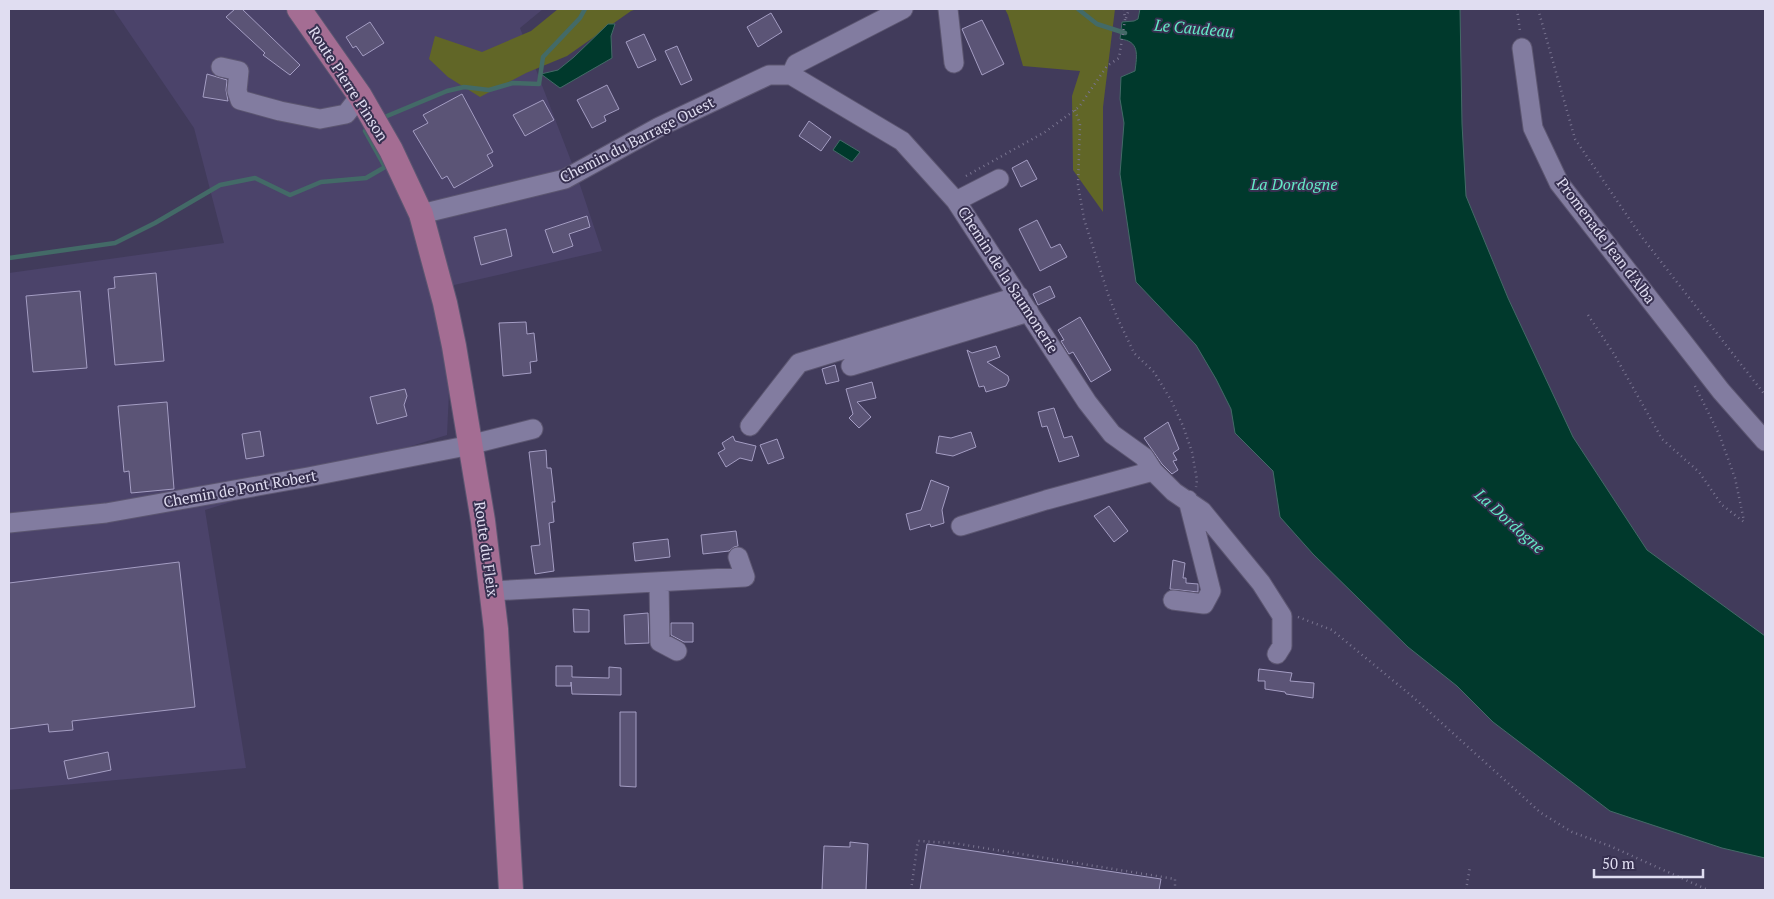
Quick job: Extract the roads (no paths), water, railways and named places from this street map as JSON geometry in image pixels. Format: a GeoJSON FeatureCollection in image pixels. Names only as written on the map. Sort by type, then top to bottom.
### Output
{"type":"FeatureCollection","features":[{"type":"Feature","properties":{"kind":"main road","name":"Route Pierre Pinson"},"geometry":{"type":"LineString","coordinates":[[299,9],[360,96],[391,150],[421,214]]}},
{"type":"Feature","properties":{"kind":"main road","name":"Route du Fleix"},"geometry":{"type":"LineString","coordinates":[[421,214],[447,312],[484,521],[496,629],[510,890]]}},
{"type":"Feature","properties":{"kind":"street"},"geometry":{"type":"LineString","coordinates":[[791,75],[796,64],[903,9]]}},
{"type":"Feature","properties":{"kind":"street"},"geometry":{"type":"LineString","coordinates":[[948,9],[954,63]]}},
{"type":"Feature","properties":{"kind":"street","name":"Promenade Jean d'Alba"},"geometry":{"type":"LineString","coordinates":[[1522,48],[1533,128],[1559,183],[1721,391],[1765,441]]}},
{"type":"Feature","properties":{"kind":"street"},"geometry":{"type":"LineString","coordinates":[[221,67],[239,71],[237,91],[240,100],[280,111],[320,119],[346,114],[360,96]]}},
{"type":"Feature","properties":{"kind":"street","name":"Chemin du Barrage Ouest"},"geometry":{"type":"LineString","coordinates":[[421,214],[565,179],[659,128],[769,75],[791,75]]}},
{"type":"Feature","properties":{"kind":"street","name":"Chemin de la Saumonerie"},"geometry":{"type":"LineString","coordinates":[[791,75],[902,141],[951,195],[1087,402],[1112,434],[1144,457],[1153,471],[1174,492],[1195,506],[1261,582],[1282,616],[1282,646],[1277,654]]}},
{"type":"Feature","properties":{"kind":"street"},"geometry":{"type":"LineString","coordinates":[[951,195],[999,179]]}},
{"type":"Feature","properties":{"kind":"street"},"geometry":{"type":"LineString","coordinates":[[750,426],[799,363],[1019,296]]}},
{"type":"Feature","properties":{"kind":"street"},"geometry":{"type":"LineString","coordinates":[[851,366],[1029,312]]}},
{"type":"Feature","properties":{"kind":"street","name":"Chemin de Pont Robert"},"geometry":{"type":"LineString","coordinates":[[9,523],[106,513],[308,477],[470,444],[533,429]]}},
{"type":"Feature","properties":{"kind":"street"},"geometry":{"type":"LineString","coordinates":[[961,526],[1046,500],[1153,471]]}},
{"type":"Feature","properties":{"kind":"street"},"geometry":{"type":"LineString","coordinates":[[1173,600],[1204,604],[1211,591],[1195,506]]}},
{"type":"Feature","properties":{"kind":"street"},"geometry":{"type":"LineString","coordinates":[[492,591],[666,576],[745,576],[738,557]]}},
{"type":"Feature","properties":{"kind":"street"},"geometry":{"type":"LineString","coordinates":[[666,576],[660,642],[677,651]]}},
{"type":"Feature","properties":{"kind":"water","name":"La Dordogne"},"geometry":{"type":"Polygon","coordinates":[[[1140,9],[1460,9],[1462,124],[1466,196],[1508,298],[1573,437],[1647,550],[1765,636],[1765,858],[1722,848],[1610,811],[1493,722],[1457,686],[1408,647],[1313,554],[1280,517],[1273,471],[1235,433],[1231,409],[1196,345],[1136,282],[1120,174],[1124,123],[1120,99],[1121,77],[1135,71],[1136,50],[1131,43],[1120,39],[1122,22],[1138,19],[1140,9]]]}},
{"type":"Feature","properties":{"kind":"water"},"geometry":{"type":"Polygon","coordinates":[[[608,24],[615,24],[611,36],[612,58],[560,88],[541,74],[558,70],[608,24]]]}},
{"type":"Feature","properties":{"kind":"water"},"geometry":{"type":"Polygon","coordinates":[[[840,140],[860,152],[852,162],[833,150],[840,140]]]}},
{"type":"Feature","properties":{"kind":"waterway"},"geometry":{"type":"LineString","coordinates":[[387,116],[447,91],[464,87],[489,90],[513,83],[539,84],[543,57],[580,18],[585,9]]}},
{"type":"Feature","properties":{"kind":"waterway","name":"Le Caudeau"},"geometry":{"type":"LineString","coordinates":[[1078,9],[1097,24],[1125,33]]}},
{"type":"Feature","properties":{"kind":"waterway"},"geometry":{"type":"LineString","coordinates":[[9,258],[115,243],[155,223],[220,185],[255,178],[290,195],[321,182],[366,178],[385,167],[365,131]]}}]}
